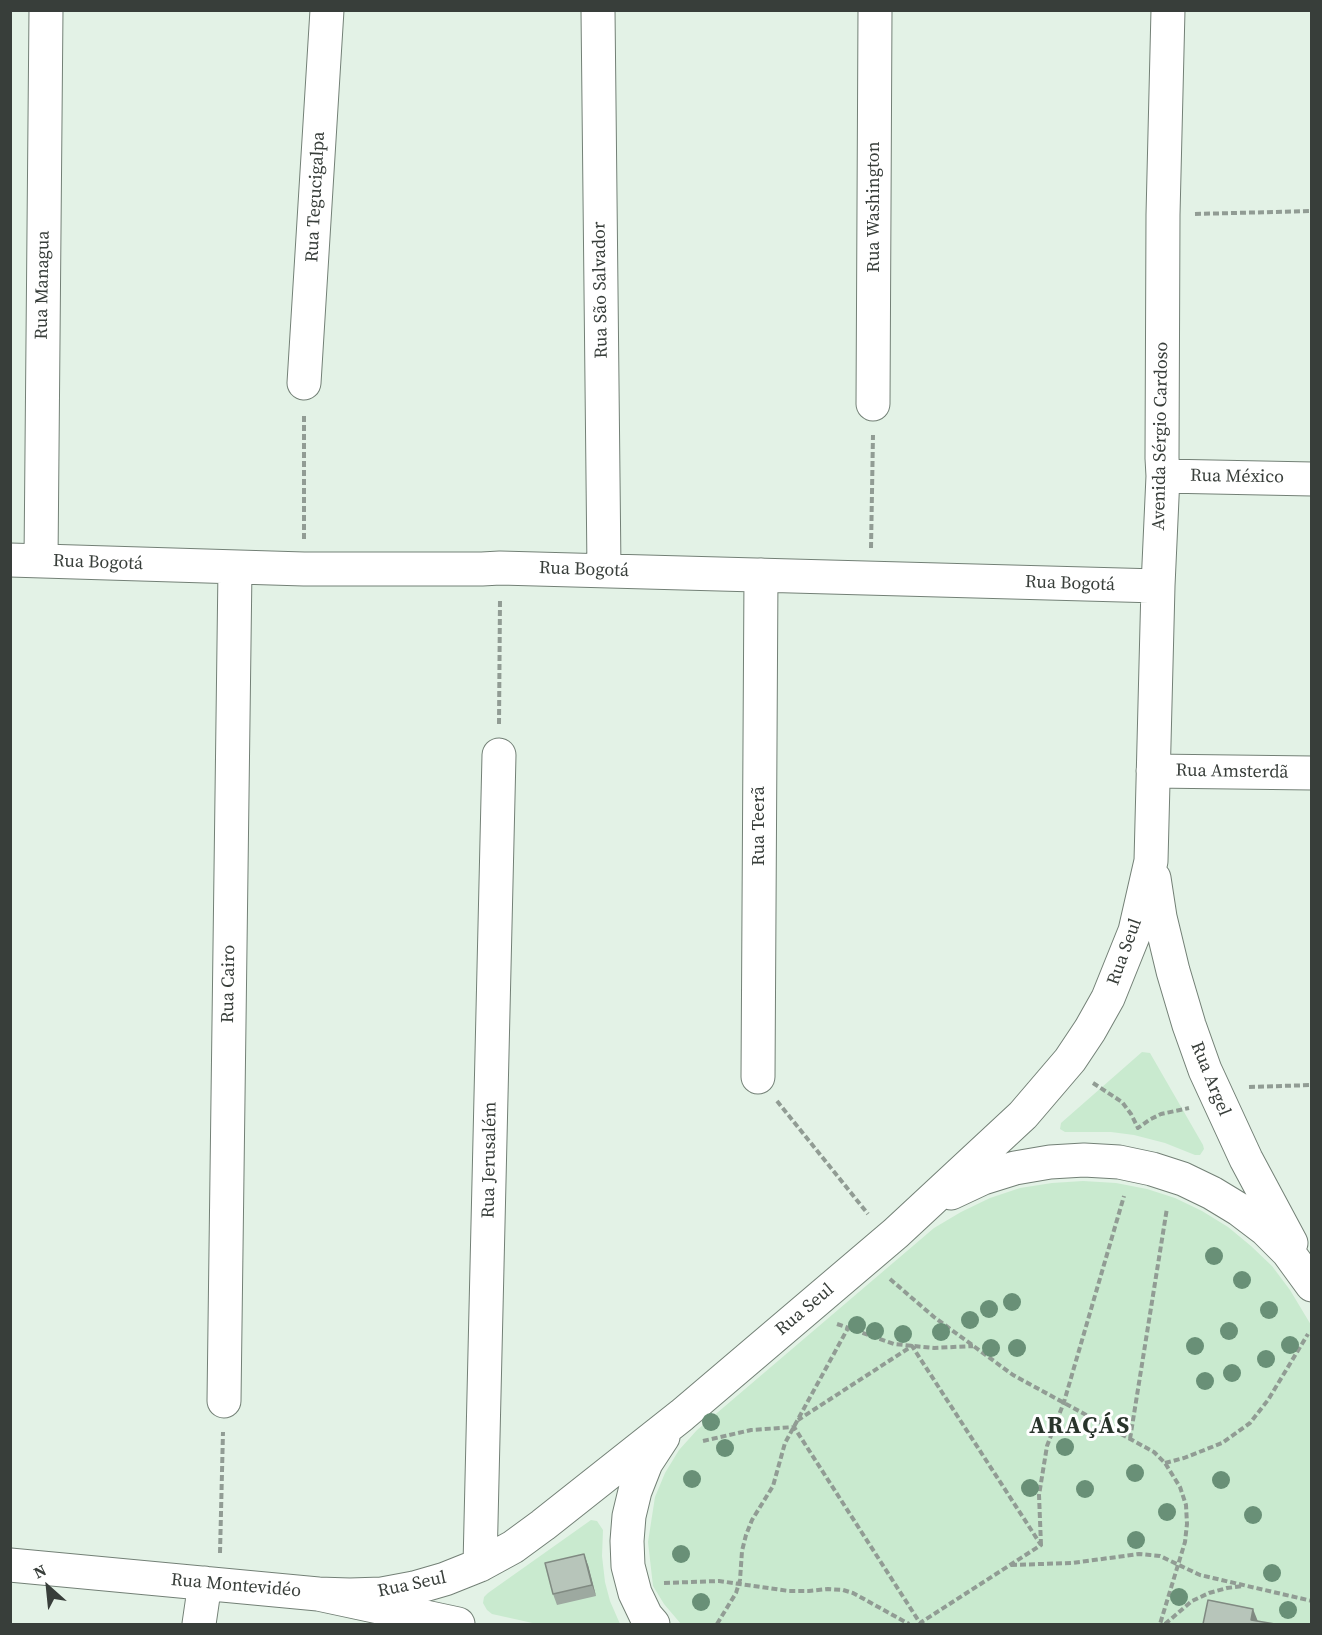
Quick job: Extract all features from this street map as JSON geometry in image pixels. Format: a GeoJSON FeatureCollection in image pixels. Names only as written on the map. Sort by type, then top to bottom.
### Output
{"type":"FeatureCollection","features":[{"type":"Feature","properties":{"kind":"street","name":"Rua Managua"},"geometry":{"type":"LineString","coordinates":[[26,560],[46,10]]}},
{"type":"Feature","properties":{"kind":"street","name":"Rua Tegucigalpa"},"geometry":{"type":"LineString","coordinates":[[304,383],[327,10]]}},
{"type":"Feature","properties":{"kind":"street","name":"Rua São Salvador"},"geometry":{"type":"LineString","coordinates":[[598,10],[604,570]]}},
{"type":"Feature","properties":{"kind":"street","name":"Rua Washington"},"geometry":{"type":"LineString","coordinates":[[873,404],[875,10]]}},
{"type":"Feature","properties":{"kind":"street","name":"Avenida Sérgio Cardoso"},"geometry":{"type":"LineString","coordinates":[[1151,861],[1163,476],[1163,215],[1168,10]]}},
{"type":"Feature","properties":{"kind":"street","name":"Rua México"},"geometry":{"type":"LineString","coordinates":[[1163,476],[1311,479]]}},
{"type":"Feature","properties":{"kind":"street","name":"Rua Bogotá"},"geometry":{"type":"LineString","coordinates":[[26,560],[235,568],[604,570],[1158,586]]}},
{"type":"Feature","properties":{"kind":"street","name":"Rua Cairo"},"geometry":{"type":"LineString","coordinates":[[224,1401],[235,568]]}},
{"type":"Feature","properties":{"kind":"street","name":"Rua Teerã"},"geometry":{"type":"LineString","coordinates":[[758,1077],[761,575]]}},
{"type":"Feature","properties":{"kind":"street","name":"Rua Jerusalém"},"geometry":{"type":"LineString","coordinates":[[480,1565],[499,755]]}},
{"type":"Feature","properties":{"kind":"street","name":"Rua Amsterdã"},"geometry":{"type":"LineString","coordinates":[[1153,771],[1311,773]]}},
{"type":"Feature","properties":{"kind":"street","name":"Rua Seul"},"geometry":{"type":"LineString","coordinates":[[318,1594],[382,1594],[445,1580],[480,1565],[513,1547],[688,1429],[1023,1116],[1069,1061],[1090,1030],[1122,966],[1144,897],[1151,861]]}},
{"type":"Feature","properties":{"kind":"street","name":"Rua Argel"},"geometry":{"type":"LineString","coordinates":[[1151,861],[1160,916],[1188,1025],[1216,1097],[1311,1283]]}},
{"type":"Feature","properties":{"kind":"street"},"geometry":{"type":"LineString","coordinates":[[892,1236],[922,1211],[951,1193],[983,1178],[1016,1168],[1050,1162],[1084,1160],[1119,1162],[1183,1179],[1240,1210],[1265,1229],[1288,1252],[1311,1283]]}},
{"type":"Feature","properties":{"kind":"street"},"geometry":{"type":"LineString","coordinates":[[653,1624],[634,1593],[628,1566],[629,1516],[635,1491],[646,1463],[662,1438],[688,1429]]}},
{"type":"Feature","properties":{"kind":"street","name":"Rua Montevidéo"},"geometry":{"type":"LineString","coordinates":[[10,1565],[318,1594],[458,1624]]}},
{"type":"Feature","properties":{"kind":"street"},"geometry":{"type":"LineString","coordinates":[[199,1624],[212,1584]]}},
{"type":"Feature","properties":{"kind":"path"},"geometry":{"type":"LineString","coordinates":[[1163,215],[1311,212]]}},
{"type":"Feature","properties":{"kind":"path"},"geometry":{"type":"LineString","coordinates":[[304,383],[304,569]]}},
{"type":"Feature","properties":{"kind":"path"},"geometry":{"type":"LineString","coordinates":[[870,578],[873,404]]}},
{"type":"Feature","properties":{"kind":"path"},"geometry":{"type":"LineString","coordinates":[[499,755],[500,568]]}},
{"type":"Feature","properties":{"kind":"path"},"geometry":{"type":"LineString","coordinates":[[1069,1061],[1100,1089],[1122,1102],[1138,1128],[1161,1114],[1183,1110],[1241,1088],[1311,1085]]}},
{"type":"Feature","properties":{"kind":"path"},"geometry":{"type":"LineString","coordinates":[[758,1077],[892,1236]]}},
{"type":"Feature","properties":{"kind":"path"},"geometry":{"type":"LineString","coordinates":[[1041,1545],[1039,1520],[1042,1470],[1047,1446],[1064,1402],[1125,1192]]}},
{"type":"Feature","properties":{"kind":"path"},"geometry":{"type":"LineString","coordinates":[[1130,1439],[1167,1203]]}},
{"type":"Feature","properties":{"kind":"path"},"geometry":{"type":"LineString","coordinates":[[887,1277],[934,1317],[1013,1375],[1154,1452],[1165,1462],[1180,1487],[1187,1524],[1185,1542],[1160,1624]]}},
{"type":"Feature","properties":{"kind":"path"},"geometry":{"type":"LineString","coordinates":[[834,1322],[894,1344],[934,1348],[974,1346]]}},
{"type":"Feature","properties":{"kind":"path"},"geometry":{"type":"LineString","coordinates":[[717,1624],[730,1605],[738,1584],[741,1551],[746,1535],[752,1520],[773,1486],[785,1443],[848,1328]]}},
{"type":"Feature","properties":{"kind":"path"},"geometry":{"type":"LineString","coordinates":[[1165,1462],[1185,1458],[1222,1443],[1250,1423],[1268,1400],[1308,1334]]}},
{"type":"Feature","properties":{"kind":"path"},"geometry":{"type":"LineString","coordinates":[[912,1346],[1041,1545]]}},
{"type":"Feature","properties":{"kind":"path"},"geometry":{"type":"LineString","coordinates":[[798,1420],[912,1346]]}},
{"type":"Feature","properties":{"kind":"path"},"geometry":{"type":"LineString","coordinates":[[212,1584],[224,1401]]}},
{"type":"Feature","properties":{"kind":"path"},"geometry":{"type":"LineString","coordinates":[[794,1427],[920,1624],[1041,1545]]}},
{"type":"Feature","properties":{"kind":"path"},"geometry":{"type":"LineString","coordinates":[[688,1429],[751,1430],[794,1427]]}},
{"type":"Feature","properties":{"kind":"path"},"geometry":{"type":"LineString","coordinates":[[1010,1565],[1091,1561],[1139,1554],[1160,1556],[1200,1575],[1311,1601]]}},
{"type":"Feature","properties":{"kind":"path"},"geometry":{"type":"LineString","coordinates":[[660,1583],[699,1581],[789,1591],[843,1590],[853,1593],[909,1624]]}},
{"type":"Feature","properties":{"kind":"path"},"geometry":{"type":"LineString","coordinates":[[1165,1624],[1192,1601],[1209,1593],[1245,1586]]}},
{"type":"Feature","properties":{"kind":"green space"},"geometry":{"type":"Polygon","coordinates":[[[1142,1052],[1150,1053],[1203,1145],[1204,1149],[1200,1155],[1134,1135],[1111,1132],[1065,1132],[1060,1129],[1061,1123],[1142,1052]]]}},
{"type":"Feature","properties":{"kind":"green space"},"geometry":{"type":"Polygon","coordinates":[[[1083,1181],[1116,1183],[1147,1189],[1175,1198],[1228,1227],[1272,1266],[1311,1325],[1311,1624],[681,1624],[664,1604],[653,1586],[648,1542],[655,1497],[665,1473],[679,1450],[697,1430],[934,1228],[990,1198],[1020,1188],[1083,1181]]]}},
{"type":"Feature","properties":{"kind":"green space"},"geometry":{"type":"Polygon","coordinates":[[[591,1520],[597,1521],[603,1530],[602,1556],[605,1582],[620,1624],[537,1624],[492,1614],[487,1610],[483,1603],[488,1593],[591,1520]]]}},
{"type":"Feature","properties":{"kind":"building"},"geometry":{"type":"Polygon","coordinates":[[[584,1554],[592,1585],[553,1594],[545,1563],[584,1554]]]}},
{"type":"Feature","properties":{"kind":"building"},"geometry":{"type":"Polygon","coordinates":[[[1208,1600],[1253,1609],[1251,1620],[1275,1624],[1203,1624],[1208,1600]]]}},
{"type":"Feature","properties":{"kind":"district","name":"ARAÇÁS"},"geometry":{"type":"Point","coordinates":[1080,1427]}}]}
